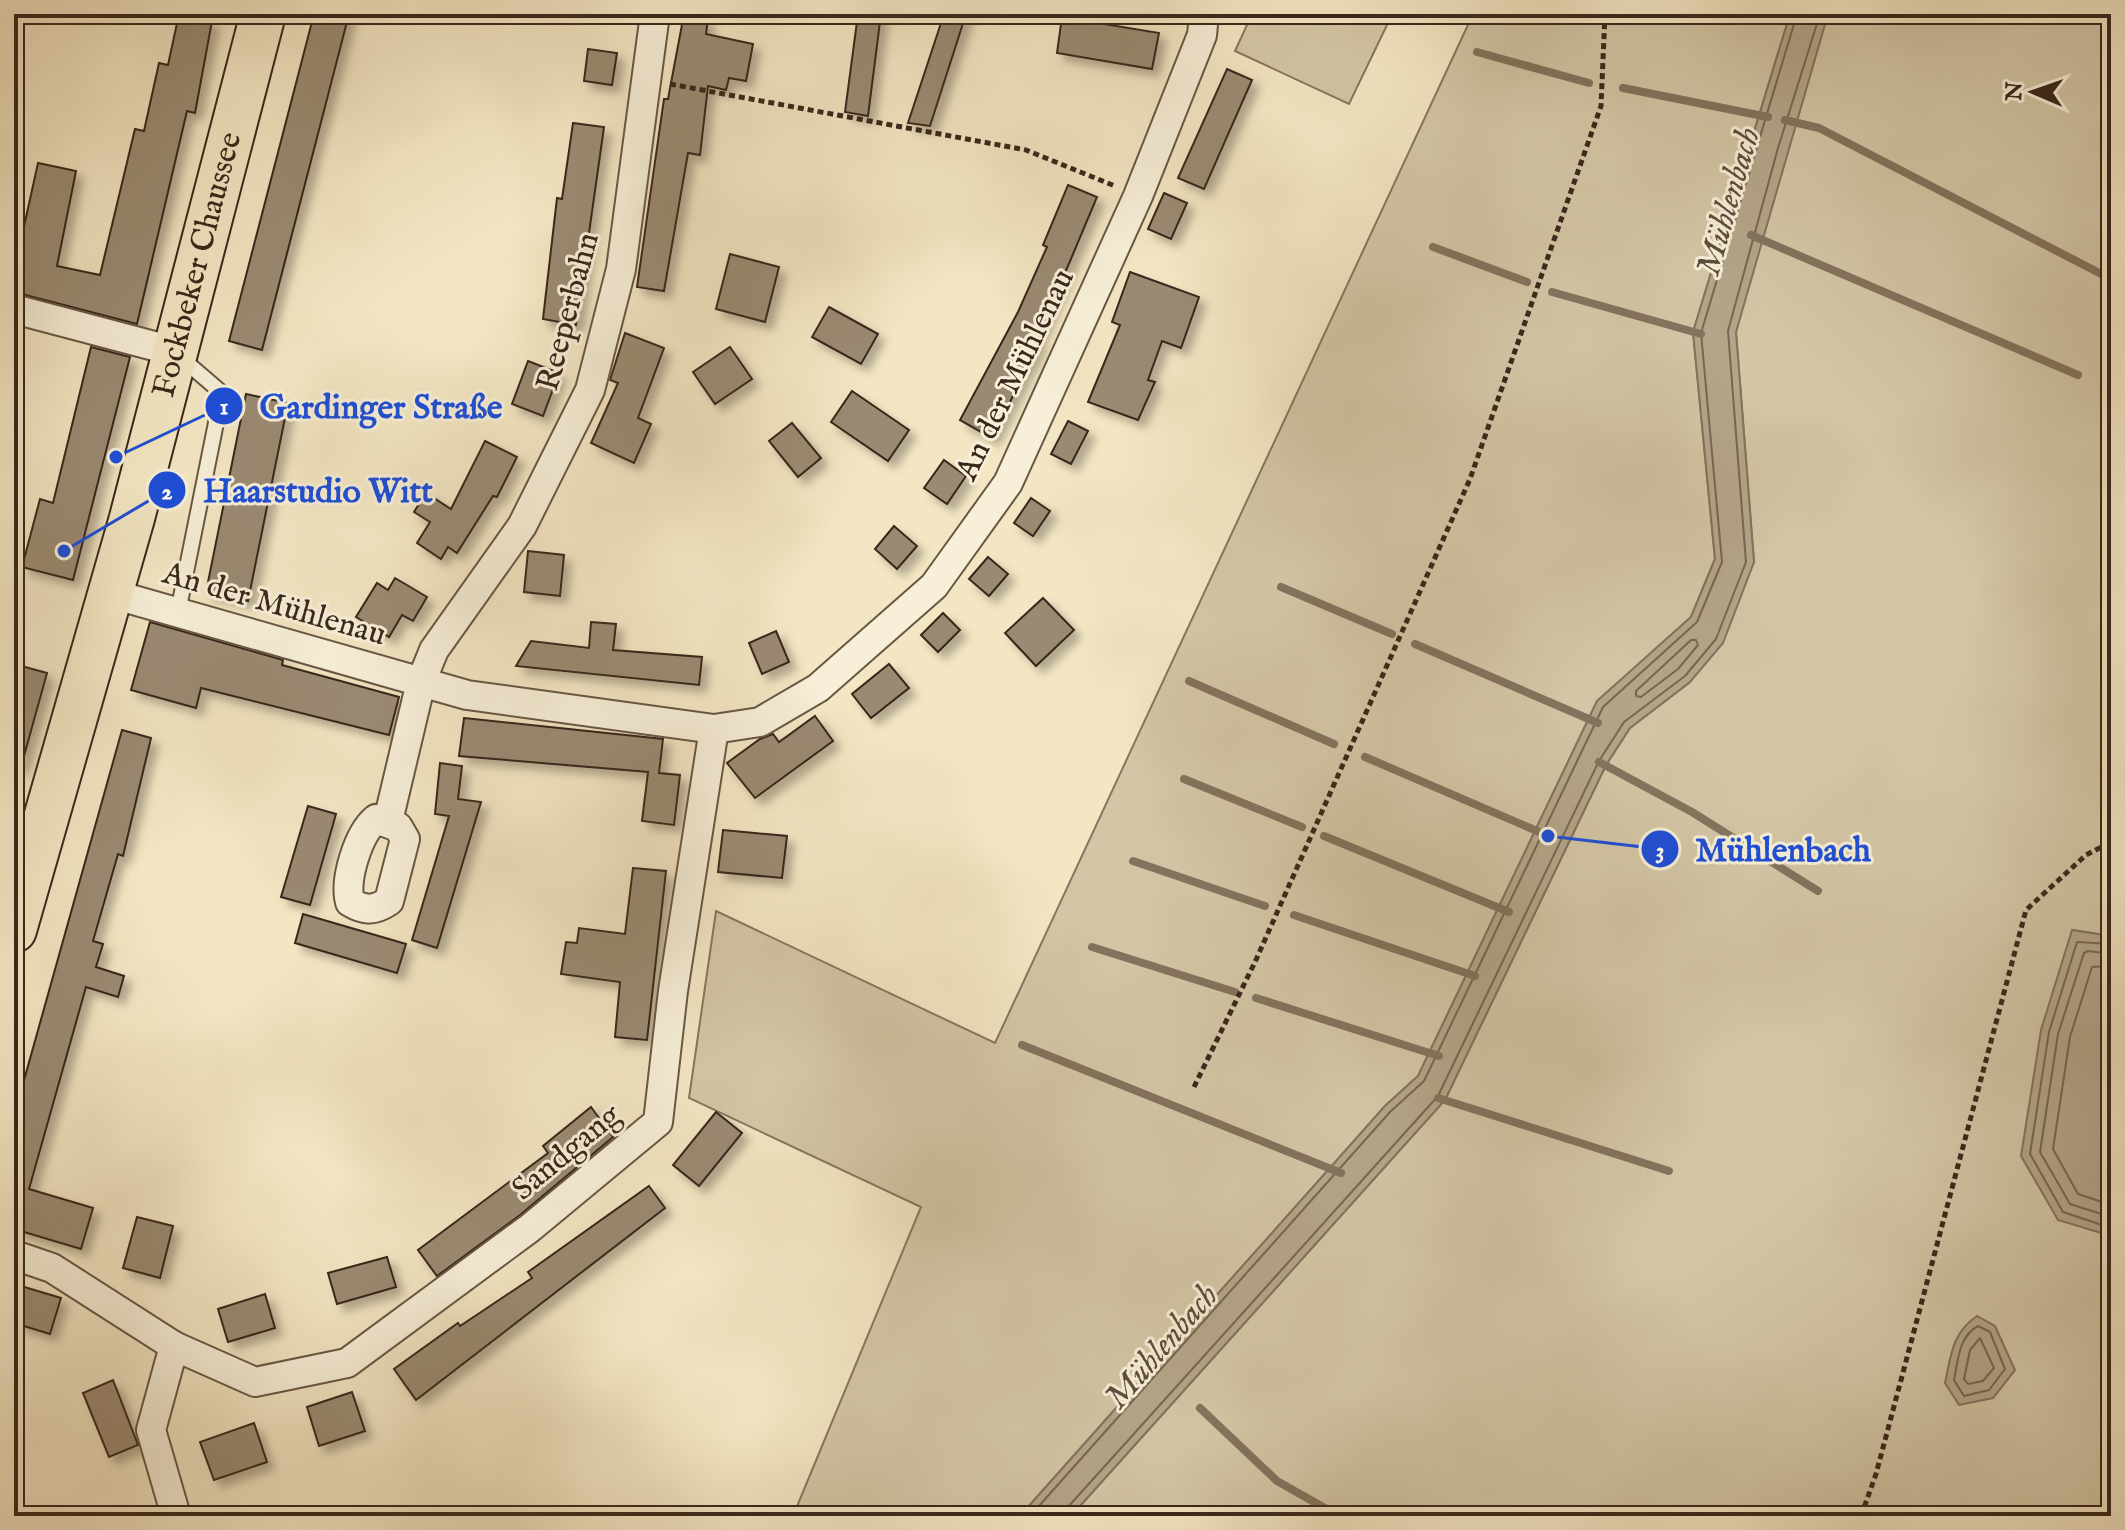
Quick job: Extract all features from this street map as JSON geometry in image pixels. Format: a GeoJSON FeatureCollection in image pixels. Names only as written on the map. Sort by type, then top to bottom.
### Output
{"type":"FeatureCollection","features":[{"type":"Feature","properties":{"kind":"main road","name":"Fockbeker Chaussee"},"geometry":{"type":"LineString","coordinates":[[14,930],[132,518],[263,14]]}},
{"type":"Feature","properties":{"kind":"street","name":"Reeperbahn"},"geometry":{"type":"LineString","coordinates":[[421,682],[434,650],[522,526],[590,390],[621,269],[655,14]]}},
{"type":"Feature","properties":{"kind":"street","name":"An der Mühlenau"},"geometry":{"type":"LineString","coordinates":[[109,593],[467,695],[714,729],[760,722],[818,688],[934,586],[1008,483],[1138,196],[1202,35],[1204,14]]}},
{"type":"Feature","properties":{"kind":"street"},"geometry":{"type":"LineString","coordinates":[[14,309],[173,351]]}},
{"type":"Feature","properties":{"kind":"street"},"geometry":{"type":"LineString","coordinates":[[388,821],[421,682]]}},
{"type":"Feature","properties":{"kind":"street","name":"Sandgang"},"geometry":{"type":"LineString","coordinates":[[14,1255],[52,1268],[174,1346],[255,1382],[347,1363],[530,1228],[658,1122],[673,991],[714,729]]}},
{"type":"Feature","properties":{"kind":"street"},"geometry":{"type":"LineString","coordinates":[[174,1346],[151,1430],[176,1516]]}},
{"type":"Feature","properties":{"kind":"lane"},"geometry":{"type":"LineString","coordinates":[[173,351],[222,393],[178,612]]}},
{"type":"Feature","properties":{"kind":"path"},"geometry":{"type":"LineString","coordinates":[[1194,1087],[1255,962],[1470,479],[1601,106],[1605,14]]}},
{"type":"Feature","properties":{"kind":"path"},"geometry":{"type":"LineString","coordinates":[[647,80],[1026,150],[1138,196]]}},
{"type":"Feature","properties":{"kind":"path"},"geometry":{"type":"LineString","coordinates":[[1861,1516],[1876,1474],[2026,910],[2086,855],[2111,842]]}},
{"type":"Feature","properties":{"kind":"shaded area"},"geometry":{"type":"Polygon","coordinates":[[[1252,14],[1369,14],[1388,23],[1349,104],[1235,51],[1252,14]]]}},
{"type":"Feature","properties":{"kind":"shaded area"},"geometry":{"type":"Polygon","coordinates":[[[1473,14],[1790,14],[1693,332],[1715,559],[1691,617],[1597,701],[1418,1076],[1385,1106],[1020,1516],[793,1516],[921,1207],[689,1098],[716,911],[995,1043],[1473,14]]]}},
{"type":"Feature","properties":{"kind":"shaded area"},"geometry":{"type":"Polygon","coordinates":[[[1828,14],[2111,14],[2111,936],[2072,930],[2058,1219],[2111,1236],[2111,1516],[1071,1516],[1445,1100],[1606,765],[1630,728],[1690,682],[1754,562],[1736,332],[1785,151],[1828,14]]]}},
{"type":"Feature","properties":{"kind":"water"},"geometry":{"type":"Polygon","coordinates":[[[1790,14],[1828,14],[1736,332],[1754,562],[1723,643],[1690,682],[1630,728],[1606,765],[1445,1100],[1071,1516],[1020,1516],[1385,1106],[1418,1076],[1597,701],[1691,617],[1715,559],[1693,332],[1790,14]]]}},
{"type":"Feature","properties":{"kind":"water"},"geometry":{"type":"Polygon","coordinates":[[[2072,930],[2111,936],[2111,1236],[2058,1220],[2021,1156],[2041,1030],[2072,930]]]}},
{"type":"Feature","properties":{"kind":"water"},"geometry":{"type":"Polygon","coordinates":[[[1977,1316],[1995,1326],[2015,1370],[1993,1398],[1959,1405],[1945,1383],[1949,1363],[1957,1337],[1977,1316]]]}},
{"type":"Feature","properties":{"kind":"building"},"geometry":{"type":"Polygon","coordinates":[[[179,14],[212,21],[195,113],[187,111],[137,324],[14,292],[14,272],[38,163],[76,171],[57,266],[100,275],[135,129],[144,131],[159,63],[168,65],[179,14]]]}},
{"type":"Feature","properties":{"kind":"building"},"geometry":{"type":"Polygon","coordinates":[[[314,14],[349,14],[262,350],[229,341],[314,14]]]}},
{"type":"Feature","properties":{"kind":"building"},"geometry":{"type":"Polygon","coordinates":[[[684,14],[708,19],[706,34],[753,44],[746,81],[729,78],[726,90],[708,86],[700,155],[688,153],[664,291],[637,287],[664,99],[668,99],[684,14]]]}},
{"type":"Feature","properties":{"kind":"building"},"geometry":{"type":"Polygon","coordinates":[[[858,14],[881,14],[868,116],[845,112],[858,14]]]}},
{"type":"Feature","properties":{"kind":"building"},"geometry":{"type":"Polygon","coordinates":[[[944,14],[966,14],[930,126],[908,123],[944,14]]]}},
{"type":"Feature","properties":{"kind":"building"},"geometry":{"type":"Polygon","coordinates":[[[1062,17],[1159,33],[1152,69],[1057,53],[1062,17]]]}},
{"type":"Feature","properties":{"kind":"building"},"geometry":{"type":"Polygon","coordinates":[[[588,49],[617,53],[612,85],[584,81],[588,49]]]}},
{"type":"Feature","properties":{"kind":"building"},"geometry":{"type":"Polygon","coordinates":[[[1227,69],[1252,80],[1204,189],[1178,178],[1227,69]]]}},
{"type":"Feature","properties":{"kind":"building"},"geometry":{"type":"Polygon","coordinates":[[[573,123],[604,127],[576,325],[543,319],[557,198],[562,199],[573,123]]]}},
{"type":"Feature","properties":{"kind":"building"},"geometry":{"type":"Polygon","coordinates":[[[1068,185],[1097,197],[1036,342],[1039,344],[992,438],[960,420],[1018,312],[1047,247],[1043,245],[1068,185]]]}},
{"type":"Feature","properties":{"kind":"building"},"geometry":{"type":"Polygon","coordinates":[[[1164,193],[1187,203],[1171,239],[1148,229],[1164,193]]]}},
{"type":"Feature","properties":{"kind":"building"},"geometry":{"type":"Polygon","coordinates":[[[730,254],[779,267],[765,322],[716,309],[730,254]]]}},
{"type":"Feature","properties":{"kind":"building"},"geometry":{"type":"Polygon","coordinates":[[[1130,272],[1199,297],[1181,348],[1162,341],[1148,380],[1155,382],[1138,420],[1088,402],[1120,325],[1112,322],[1130,272]]]}},
{"type":"Feature","properties":{"kind":"building"},"geometry":{"type":"Polygon","coordinates":[[[829,307],[878,334],[861,364],[812,337],[829,307]]]}},
{"type":"Feature","properties":{"kind":"building"},"geometry":{"type":"Polygon","coordinates":[[[625,333],[664,348],[638,418],[651,424],[634,463],[591,443],[618,383],[610,380],[625,333]]]}},
{"type":"Feature","properties":{"kind":"building"},"geometry":{"type":"Polygon","coordinates":[[[91,347],[130,357],[73,580],[22,567],[40,499],[53,503],[91,347]]]}},
{"type":"Feature","properties":{"kind":"building"},"geometry":{"type":"Polygon","coordinates":[[[730,347],[752,379],[715,404],[693,372],[730,347]]]}},
{"type":"Feature","properties":{"kind":"building"},"geometry":{"type":"Polygon","coordinates":[[[528,361],[559,373],[543,416],[512,404],[528,361]]]}},
{"type":"Feature","properties":{"kind":"building"},"geometry":{"type":"Polygon","coordinates":[[[852,391],[909,430],[888,461],[831,422],[852,391]]]}},
{"type":"Feature","properties":{"kind":"building"},"geometry":{"type":"Polygon","coordinates":[[[246,394],[288,403],[248,601],[206,592],[246,394]]]}},
{"type":"Feature","properties":{"kind":"building"},"geometry":{"type":"Polygon","coordinates":[[[1068,421],[1088,431],[1071,464],[1051,454],[1068,421]]]}},
{"type":"Feature","properties":{"kind":"building"},"geometry":{"type":"Polygon","coordinates":[[[792,423],[821,458],[798,477],[769,441],[792,423]]]}},
{"type":"Feature","properties":{"kind":"building"},"geometry":{"type":"Polygon","coordinates":[[[485,441],[517,457],[497,497],[493,496],[457,553],[448,547],[441,559],[417,543],[430,522],[414,512],[426,493],[451,509],[485,441]]]}},
{"type":"Feature","properties":{"kind":"building"},"geometry":{"type":"Polygon","coordinates":[[[944,460],[966,476],[947,504],[924,488],[944,460]]]}},
{"type":"Feature","properties":{"kind":"building"},"geometry":{"type":"Polygon","coordinates":[[[1031,498],[1050,511],[1033,536],[1014,523],[1031,498]]]}},
{"type":"Feature","properties":{"kind":"building"},"geometry":{"type":"Polygon","coordinates":[[[894,526],[917,546],[897,569],[875,549],[894,526]]]}},
{"type":"Feature","properties":{"kind":"building"},"geometry":{"type":"Polygon","coordinates":[[[528,551],[564,555],[560,596],[524,592],[528,551]]]}},
{"type":"Feature","properties":{"kind":"building"},"geometry":{"type":"Polygon","coordinates":[[[988,557],[1008,574],[989,596],[969,579],[988,557]]]}},
{"type":"Feature","properties":{"kind":"building"},"geometry":{"type":"Polygon","coordinates":[[[395,578],[427,597],[413,621],[402,615],[389,637],[356,617],[377,583],[388,590],[395,578]]]}},
{"type":"Feature","properties":{"kind":"building"},"geometry":{"type":"Polygon","coordinates":[[[1043,598],[1074,630],[1036,666],[1005,633],[1043,598]]]}},
{"type":"Feature","properties":{"kind":"building"},"geometry":{"type":"Polygon","coordinates":[[[943,613],[960,630],[938,652],[921,635],[943,613]]]}},
{"type":"Feature","properties":{"kind":"building"},"geometry":{"type":"Polygon","coordinates":[[[150,622],[283,660],[282,665],[399,697],[389,735],[201,688],[196,708],[131,690],[150,622]]]}},
{"type":"Feature","properties":{"kind":"building"},"geometry":{"type":"Polygon","coordinates":[[[591,622],[616,624],[613,650],[702,657],[699,685],[516,666],[531,641],[589,648],[591,622]]]}},
{"type":"Feature","properties":{"kind":"building"},"geometry":{"type":"Polygon","coordinates":[[[776,631],[789,662],[762,674],[749,643],[776,631]]]}},
{"type":"Feature","properties":{"kind":"building"},"geometry":{"type":"Polygon","coordinates":[[[14,664],[47,673],[21,767],[14,766],[14,664]]]}},
{"type":"Feature","properties":{"kind":"building"},"geometry":{"type":"Polygon","coordinates":[[[889,664],[909,688],[871,718],[852,694],[889,664]]]}},
{"type":"Feature","properties":{"kind":"building"},"geometry":{"type":"Polygon","coordinates":[[[815,716],[833,741],[755,798],[727,763],[760,739],[773,734],[779,742],[815,716]]]}},
{"type":"Feature","properties":{"kind":"building"},"geometry":{"type":"Polygon","coordinates":[[[464,718],[663,739],[659,773],[680,775],[674,825],[642,821],[648,772],[459,756],[464,718]]]}},
{"type":"Feature","properties":{"kind":"building"},"geometry":{"type":"Polygon","coordinates":[[[122,730],[151,738],[123,856],[118,854],[93,941],[103,944],[96,967],[124,976],[118,997],[86,987],[29,1189],[93,1208],[81,1249],[14,1229],[14,1116],[122,730]]]}},
{"type":"Feature","properties":{"kind":"building"},"geometry":{"type":"Polygon","coordinates":[[[440,763],[462,766],[458,799],[481,802],[437,948],[412,940],[449,816],[435,814],[440,763]]]}},
{"type":"Feature","properties":{"kind":"building"},"geometry":{"type":"Polygon","coordinates":[[[308,806],[336,814],[310,905],[281,897],[308,806]]]}},
{"type":"Feature","properties":{"kind":"building"},"geometry":{"type":"Polygon","coordinates":[[[723,830],[787,836],[782,878],[718,872],[723,830]]]}},
{"type":"Feature","properties":{"kind":"building"},"geometry":{"type":"Polygon","coordinates":[[[633,868],[666,871],[647,1040],[615,1037],[620,982],[561,974],[566,942],[577,943],[579,928],[625,934],[633,868]]]}},
{"type":"Feature","properties":{"kind":"building"},"geometry":{"type":"Polygon","coordinates":[[[303,914],[406,944],[397,973],[295,943],[303,914]]]}},
{"type":"Feature","properties":{"kind":"building"},"geometry":{"type":"Polygon","coordinates":[[[591,1107],[613,1137],[520,1215],[437,1276],[418,1250],[548,1153],[543,1146],[591,1107]]]}},
{"type":"Feature","properties":{"kind":"building"},"geometry":{"type":"Polygon","coordinates":[[[716,1112],[742,1133],[699,1186],[673,1165],[716,1112]]]}},
{"type":"Feature","properties":{"kind":"building"},"geometry":{"type":"Polygon","coordinates":[[[649,1186],[665,1208],[416,1400],[394,1369],[458,1323],[460,1326],[532,1278],[528,1272],[649,1186]]]}},
{"type":"Feature","properties":{"kind":"building"},"geometry":{"type":"Polygon","coordinates":[[[137,1217],[173,1226],[160,1278],[123,1268],[137,1217]]]}},
{"type":"Feature","properties":{"kind":"building"},"geometry":{"type":"Polygon","coordinates":[[[387,1257],[396,1287],[337,1304],[328,1273],[387,1257]]]}},
{"type":"Feature","properties":{"kind":"building"},"geometry":{"type":"Polygon","coordinates":[[[21,1286],[61,1298],[50,1334],[14,1323],[21,1286]]]}},
{"type":"Feature","properties":{"kind":"building"},"geometry":{"type":"Polygon","coordinates":[[[265,1294],[275,1328],[228,1342],[218,1309],[265,1294]]]}},
{"type":"Feature","properties":{"kind":"building"},"geometry":{"type":"Polygon","coordinates":[[[113,1380],[138,1445],[109,1457],[83,1393],[113,1380]]]}},
{"type":"Feature","properties":{"kind":"building"},"geometry":{"type":"Polygon","coordinates":[[[352,1392],[365,1431],[319,1446],[307,1407],[352,1392]]]}},
{"type":"Feature","properties":{"kind":"building"},"geometry":{"type":"Polygon","coordinates":[[[254,1423],[267,1462],[214,1480],[200,1442],[254,1423]]]}},
{"type":"Feature","properties":{"kind":"waterway"},"geometry":{"type":"LineString","coordinates":[[1477,52],[1589,83]]}},
{"type":"Feature","properties":{"kind":"waterway"},"geometry":{"type":"LineString","coordinates":[[1623,88],[1768,117]]}},
{"type":"Feature","properties":{"kind":"waterway"},"geometry":{"type":"LineString","coordinates":[[1785,120],[1819,128],[2111,279]]}},
{"type":"Feature","properties":{"kind":"waterway"},"geometry":{"type":"LineString","coordinates":[[1751,235],[2078,375]]}},
{"type":"Feature","properties":{"kind":"waterway"},"geometry":{"type":"LineString","coordinates":[[1433,247],[1527,282]]}},
{"type":"Feature","properties":{"kind":"waterway"},"geometry":{"type":"LineString","coordinates":[[1552,292],[1701,334]]}},
{"type":"Feature","properties":{"kind":"waterway"},"geometry":{"type":"LineString","coordinates":[[1281,587],[1392,634]]}},
{"type":"Feature","properties":{"kind":"waterway"},"geometry":{"type":"LineString","coordinates":[[1415,644],[1598,723]]}},
{"type":"Feature","properties":{"kind":"waterway"},"geometry":{"type":"LineString","coordinates":[[1189,681],[1334,744]]}},
{"type":"Feature","properties":{"kind":"waterway"},"geometry":{"type":"LineString","coordinates":[[1365,757],[1544,834]]}},
{"type":"Feature","properties":{"kind":"waterway"},"geometry":{"type":"LineString","coordinates":[[1599,762],[1692,812],[1818,891]]}},
{"type":"Feature","properties":{"kind":"waterway"},"geometry":{"type":"LineString","coordinates":[[1184,779],[1302,827]]}},
{"type":"Feature","properties":{"kind":"waterway"},"geometry":{"type":"LineString","coordinates":[[1324,836],[1509,912]]}},
{"type":"Feature","properties":{"kind":"waterway"},"geometry":{"type":"LineString","coordinates":[[1133,861],[1265,906]]}},
{"type":"Feature","properties":{"kind":"waterway"},"geometry":{"type":"LineString","coordinates":[[1294,915],[1475,976]]}},
{"type":"Feature","properties":{"kind":"waterway"},"geometry":{"type":"LineString","coordinates":[[1092,947],[1235,992]]}},
{"type":"Feature","properties":{"kind":"waterway"},"geometry":{"type":"LineString","coordinates":[[1256,998],[1439,1056]]}},
{"type":"Feature","properties":{"kind":"waterway"},"geometry":{"type":"LineString","coordinates":[[1022,1045],[1341,1173]]}},
{"type":"Feature","properties":{"kind":"waterway"},"geometry":{"type":"LineString","coordinates":[[1438,1098],[1669,1171]]}},
{"type":"Feature","properties":{"kind":"waterway"},"geometry":{"type":"LineString","coordinates":[[1200,1408],[1277,1481],[1339,1516]]}},
{"type":"Feature","properties":{"kind":"place","name":"Gardinger Straße"},"geometry":{"type":"Point","coordinates":[116,457]}},
{"type":"Feature","properties":{"kind":"place","name":"Haarstudio Witt"},"geometry":{"type":"Point","coordinates":[64,551]}},
{"type":"Feature","properties":{"kind":"place","name":"Mühlenbach"},"geometry":{"type":"Point","coordinates":[1548,836]}}]}
